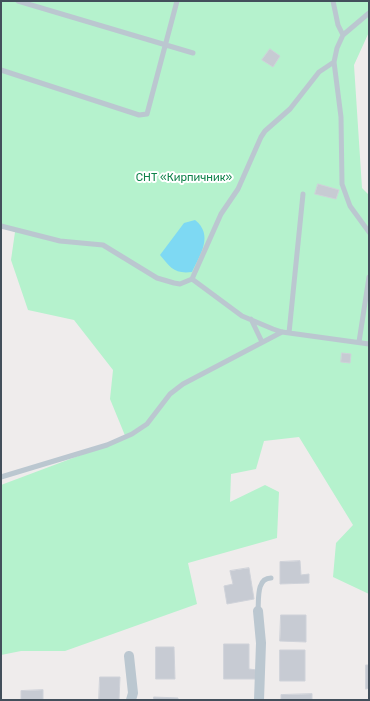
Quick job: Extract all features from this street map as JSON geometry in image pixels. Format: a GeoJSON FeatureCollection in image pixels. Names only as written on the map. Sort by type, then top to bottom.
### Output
{"type":"FeatureCollection","features":[{"type":"Feature","properties":{"kind":"street"},"geometry":{"type":"LineString","coordinates":[[258,611],[261,651],[259,700]]}},
{"type":"Feature","properties":{"kind":"street"},"geometry":{"type":"LineString","coordinates":[[129,656],[133,693],[131,700]]}},
{"type":"Feature","properties":{"kind":"lane"},"geometry":{"type":"LineString","coordinates":[[18,1],[193,53]]}},
{"type":"Feature","properties":{"kind":"lane"},"geometry":{"type":"LineString","coordinates":[[1,70],[139,115],[147,114],[177,1]]}},
{"type":"Feature","properties":{"kind":"lane"},"geometry":{"type":"LineString","coordinates":[[333,1],[338,25],[343,35]]}},
{"type":"Feature","properties":{"kind":"lane"},"geometry":{"type":"LineString","coordinates":[[369,13],[343,35],[337,48],[334,62],[341,117],[342,184],[350,206],[369,232]]}},
{"type":"Feature","properties":{"kind":"lane"},"geometry":{"type":"LineString","coordinates":[[1,226],[60,241],[103,245],[158,278],[174,284],[180,284],[192,279],[221,214],[238,189],[261,136],[290,109],[319,72],[334,62]]}},
{"type":"Feature","properties":{"kind":"lane"},"geometry":{"type":"LineString","coordinates":[[289,333],[303,194]]}},
{"type":"Feature","properties":{"kind":"lane"},"geometry":{"type":"LineString","coordinates":[[359,342],[369,277]]}},
{"type":"Feature","properties":{"kind":"lane"},"geometry":{"type":"LineString","coordinates":[[192,279],[242,316],[282,332],[369,344]]}},
{"type":"Feature","properties":{"kind":"lane"},"geometry":{"type":"LineString","coordinates":[[251,320],[262,342]]}},
{"type":"Feature","properties":{"kind":"lane"},"geometry":{"type":"LineString","coordinates":[[1,477],[107,445],[132,434],[147,424],[170,394],[183,384],[282,332]]}},
{"type":"Feature","properties":{"kind":"lane"},"geometry":{"type":"LineString","coordinates":[[258,611],[259,589],[262,581],[266,578],[271,578]]}},
{"type":"Feature","properties":{"kind":"green space","name":"СНТ «Кирпичник»"},"geometry":{"type":"Polygon","coordinates":[[[1,1],[369,1],[369,32],[354,65],[362,188],[369,195],[369,594],[333,577],[336,543],[353,525],[299,437],[264,441],[256,469],[231,474],[230,502],[265,485],[279,492],[277,538],[188,563],[197,604],[65,651],[21,651],[1,655],[1,485],[126,438],[110,399],[113,370],[74,320],[28,310],[11,260],[15,232],[1,226],[1,1]]]}},
{"type":"Feature","properties":{"kind":"water"},"geometry":{"type":"Polygon","coordinates":[[[195,220],[204,232],[204,245],[192,272],[177,271],[170,267],[160,255],[184,223],[195,220]]]}},
{"type":"Feature","properties":{"kind":"building"},"geometry":{"type":"Polygon","coordinates":[[[270,49],[280,56],[273,67],[262,60],[270,49]]]}},
{"type":"Feature","properties":{"kind":"building"},"geometry":{"type":"Polygon","coordinates":[[[318,184],[339,190],[336,199],[315,194],[318,184]]]}},
{"type":"Feature","properties":{"kind":"building"},"geometry":{"type":"Polygon","coordinates":[[[342,353],[351,354],[350,363],[341,362],[342,353]]]}},
{"type":"Feature","properties":{"kind":"building"},"geometry":{"type":"Polygon","coordinates":[[[300,561],[301,575],[309,574],[309,583],[280,584],[280,562],[300,561]]]}},
{"type":"Feature","properties":{"kind":"building"},"geometry":{"type":"Polygon","coordinates":[[[249,568],[254,599],[227,604],[224,586],[233,584],[230,571],[249,568]]]}},
{"type":"Feature","properties":{"kind":"building"},"geometry":{"type":"Polygon","coordinates":[[[281,615],[306,615],[306,642],[280,641],[281,615]]]}},
{"type":"Feature","properties":{"kind":"building"},"geometry":{"type":"Polygon","coordinates":[[[224,644],[249,644],[249,669],[257,670],[257,679],[224,679],[224,644]]]}},
{"type":"Feature","properties":{"kind":"building"},"geometry":{"type":"Polygon","coordinates":[[[156,647],[174,647],[175,679],[156,679],[156,647]]]}},
{"type":"Feature","properties":{"kind":"building"},"geometry":{"type":"Polygon","coordinates":[[[280,650],[305,650],[305,681],[280,681],[280,650]]]}},
{"type":"Feature","properties":{"kind":"building"},"geometry":{"type":"Polygon","coordinates":[[[366,665],[369,665],[369,688],[366,689],[366,665]]]}},
{"type":"Feature","properties":{"kind":"building"},"geometry":{"type":"Polygon","coordinates":[[[100,677],[120,677],[119,700],[99,700],[100,677]]]}},
{"type":"Feature","properties":{"kind":"building"},"geometry":{"type":"Polygon","coordinates":[[[43,690],[43,700],[21,700],[21,691],[43,690]]]}},
{"type":"Feature","properties":{"kind":"building"},"geometry":{"type":"Polygon","coordinates":[[[312,694],[312,700],[281,700],[281,695],[312,694]]]}},
{"type":"Feature","properties":{"kind":"building"},"geometry":{"type":"Polygon","coordinates":[[[154,697],[178,698],[178,700],[154,700],[154,697]]]}}]}
